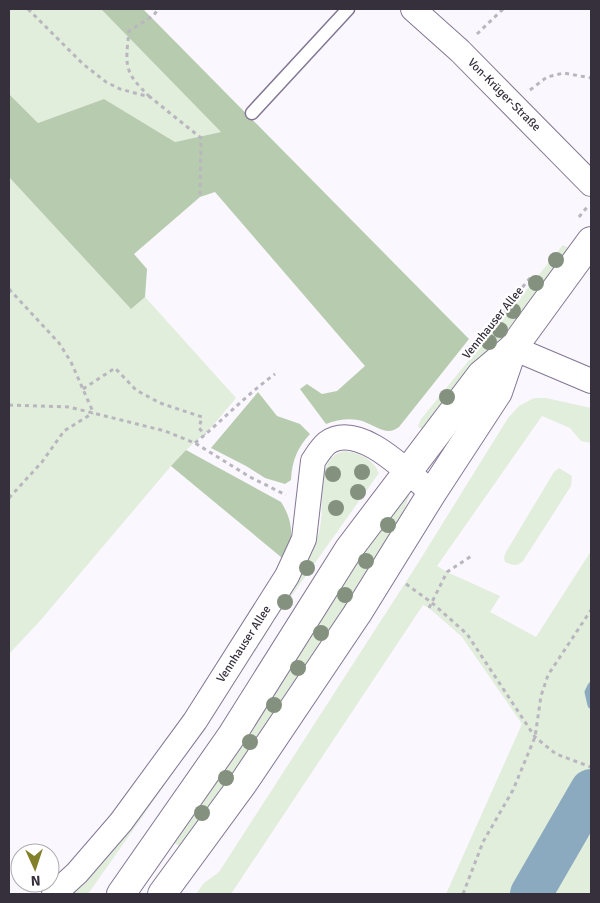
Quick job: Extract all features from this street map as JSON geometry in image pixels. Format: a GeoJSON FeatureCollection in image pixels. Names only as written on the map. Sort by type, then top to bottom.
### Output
{"type":"FeatureCollection","features":[{"type":"Feature","properties":{"kind":"main road","name":"Vennhauser Allee"},"geometry":{"type":"LineString","coordinates":[[162,894],[244,782],[357,614],[432,493],[498,392],[513,348],[584,231]]}},
{"type":"Feature","properties":{"kind":"main road","name":"Vennhauser Allee"},"geometry":{"type":"LineString","coordinates":[[121,894],[232,735],[349,549],[481,375],[513,348]]}},
{"type":"Feature","properties":{"kind":"street","name":"Von-Krüger-Straße"},"geometry":{"type":"LineString","coordinates":[[413,9],[460,51],[590,195]]}},
{"type":"Feature","properties":{"kind":"street"},"geometry":{"type":"LineString","coordinates":[[513,348],[591,380]]}},
{"type":"Feature","properties":{"kind":"street","name":"Vennhauser Allee"},"geometry":{"type":"LineString","coordinates":[[54,894],[77,873],[121,822],[200,713],[287,576],[304,539],[313,461],[319,451],[328,442],[341,438],[361,440],[372,446],[432,493]]}},
{"type":"Feature","properties":{"kind":"lane"},"geometry":{"type":"LineString","coordinates":[[252,113],[348,9]]}},
{"type":"Feature","properties":{"kind":"path"},"geometry":{"type":"LineString","coordinates":[[28,9],[83,64],[106,82],[120,89],[150,97]]}},
{"type":"Feature","properties":{"kind":"path"},"geometry":{"type":"LineString","coordinates":[[158,9],[154,15],[129,31],[127,49],[130,76],[150,97],[201,138],[200,197]]}},
{"type":"Feature","properties":{"kind":"path"},"geometry":{"type":"LineString","coordinates":[[476,36],[503,9]]}},
{"type":"Feature","properties":{"kind":"path"},"geometry":{"type":"LineString","coordinates":[[530,91],[547,76],[564,73],[590,77],[591,72]]}},
{"type":"Feature","properties":{"kind":"path"},"geometry":{"type":"LineString","coordinates":[[584,231],[590,195]]}},
{"type":"Feature","properties":{"kind":"path","name":"Vennhauser Allee"},"geometry":{"type":"LineString","coordinates":[[472,349],[533,274]]}},
{"type":"Feature","properties":{"kind":"path"},"geometry":{"type":"LineString","coordinates":[[9,289],[59,343],[71,362],[93,413]]}},
{"type":"Feature","properties":{"kind":"path"},"geometry":{"type":"LineString","coordinates":[[83,389],[115,368],[136,390],[160,403],[202,418],[199,428],[205,435]]}},
{"type":"Feature","properties":{"kind":"path"},"geometry":{"type":"LineString","coordinates":[[195,443],[274,374]]}},
{"type":"Feature","properties":{"kind":"path"},"geometry":{"type":"LineString","coordinates":[[9,405],[69,407],[165,431],[195,443],[250,477],[288,497],[309,498]]}},
{"type":"Feature","properties":{"kind":"path"},"geometry":{"type":"LineString","coordinates":[[9,498],[42,462],[64,431],[93,413]]}},
{"type":"Feature","properties":{"kind":"path"},"geometry":{"type":"LineString","coordinates":[[429,608],[447,572],[474,555]]}},
{"type":"Feature","properties":{"kind":"path"},"geometry":{"type":"LineString","coordinates":[[400,579],[431,602],[466,634],[535,737],[556,754],[591,767]]}},
{"type":"Feature","properties":{"kind":"path"},"geometry":{"type":"LineString","coordinates":[[464,894],[483,842],[513,790],[535,737],[548,674],[591,610]]}},
{"type":"Feature","properties":{"kind":"green space"},"geometry":{"type":"Polygon","coordinates":[[[9,9],[101,9],[221,132],[175,142],[104,99],[38,123],[9,94],[9,9]]]}},
{"type":"Feature","properties":{"kind":"green space"},"geometry":{"type":"Polygon","coordinates":[[[101,9],[143,9],[469,339],[399,427],[389,431],[350,419],[326,424],[300,389],[307,384],[322,394],[337,391],[365,366],[215,192],[200,197],[134,254],[147,269],[145,297],[131,309],[9,177],[9,94],[38,123],[104,99],[175,142],[221,132],[101,9]]]}},
{"type":"Feature","properties":{"kind":"green space"},"geometry":{"type":"Polygon","coordinates":[[[9,177],[130,308],[145,297],[236,398],[209,430],[171,466],[39,622],[9,654],[9,177]]]}},
{"type":"Feature","properties":{"kind":"green space"},"geometry":{"type":"Polygon","coordinates":[[[563,245],[571,249],[428,432],[418,427],[421,419],[563,245]]]}},
{"type":"Feature","properties":{"kind":"green space"},"geometry":{"type":"Polygon","coordinates":[[[258,392],[277,416],[300,424],[310,434],[296,455],[291,480],[285,484],[265,478],[211,448],[258,392]]]}},
{"type":"Feature","properties":{"kind":"green space"},"geometry":{"type":"Polygon","coordinates":[[[534,398],[546,398],[591,408],[591,443],[581,441],[570,428],[542,416],[437,566],[500,596],[490,612],[536,637],[591,551],[591,894],[446,894],[522,724],[462,637],[423,605],[231,894],[196,894],[204,883],[219,872],[420,560],[508,418],[519,406],[534,398]]]}},
{"type":"Feature","properties":{"kind":"green space"},"geometry":{"type":"Polygon","coordinates":[[[186,450],[281,502],[288,517],[291,531],[287,562],[171,466],[186,450]]]}},
{"type":"Feature","properties":{"kind":"green space"},"geometry":{"type":"Polygon","coordinates":[[[345,451],[356,453],[370,460],[379,473],[275,619],[272,617],[308,558],[319,533],[325,470],[329,461],[335,455],[345,451]]]}},
{"type":"Feature","properties":{"kind":"green space"},"geometry":{"type":"Polygon","coordinates":[[[559,468],[572,476],[571,486],[523,561],[515,565],[505,562],[506,552],[554,472],[559,468]]]}},
{"type":"Feature","properties":{"kind":"green space"},"geometry":{"type":"Polygon","coordinates":[[[407,493],[409,496],[402,516],[339,620],[183,848],[174,843],[343,586],[373,534],[407,493]]]}},
{"type":"Feature","properties":{"kind":"green space"},"geometry":{"type":"Polygon","coordinates":[[[268,623],[272,625],[216,712],[88,894],[63,894],[268,623]]]}},
{"type":"Feature","properties":{"kind":"waterway"},"geometry":{"type":"LineString","coordinates":[[591,686],[588,692],[591,705]]}},
{"type":"Feature","properties":{"kind":"waterway"},"geometry":{"type":"LineString","coordinates":[[531,894],[591,790]]}}]}
